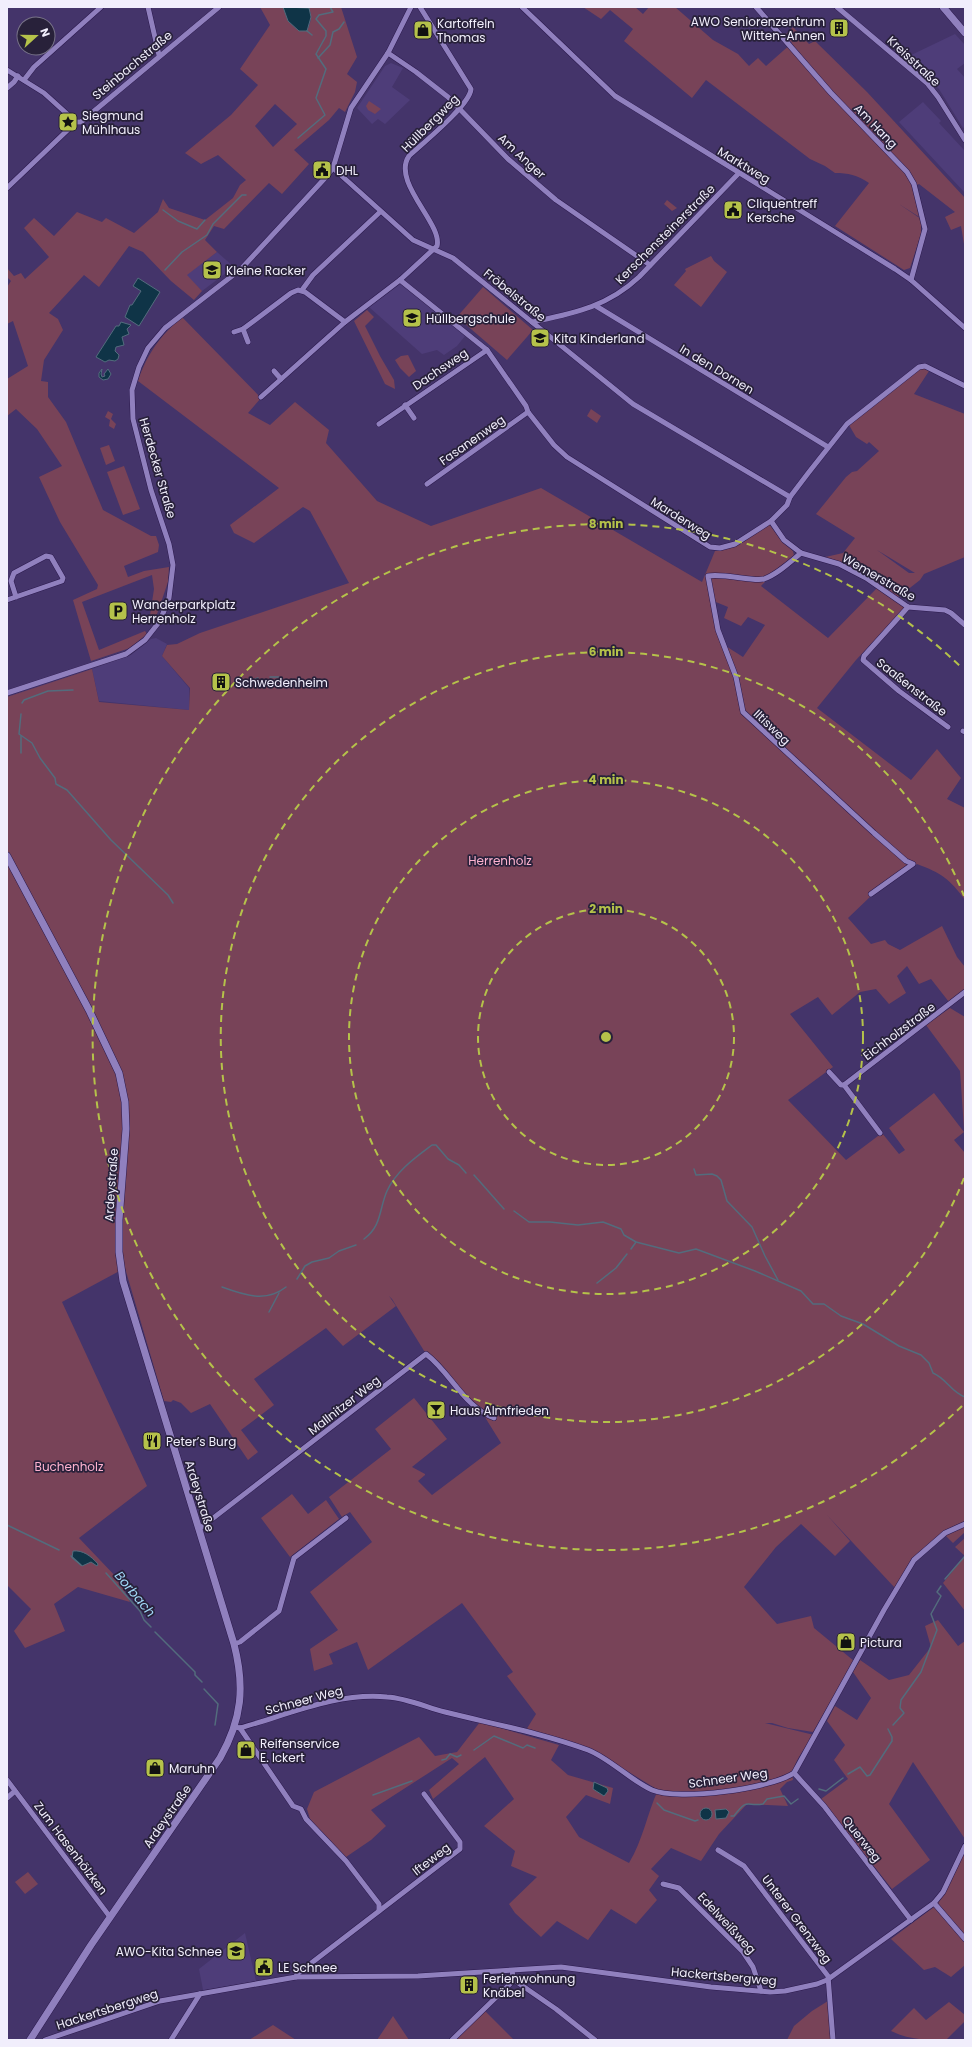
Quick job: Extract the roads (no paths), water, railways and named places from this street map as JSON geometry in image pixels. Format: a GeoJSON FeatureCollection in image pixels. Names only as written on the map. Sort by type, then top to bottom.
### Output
{"type":"FeatureCollection","features":[{"type":"Feature","properties":{"kind":"main road"},"geometry":{"type":"LineString","coordinates":[[943,7],[965,33]]}},
{"type":"Feature","properties":{"kind":"main road","name":"Ardeystraße"},"geometry":{"type":"LineString","coordinates":[[7,856],[92,1016],[119,1073],[125,1102],[126,1129],[119,1220],[121,1266],[131,1308],[234,1644],[239,1664],[241,1684],[237,1728],[220,1758],[110,1917],[30,2040]]}},
{"type":"Feature","properties":{"kind":"street"},"geometry":{"type":"LineString","coordinates":[[24,80],[34,67],[101,7]]}},
{"type":"Feature","properties":{"kind":"street"},"geometry":{"type":"LineString","coordinates":[[148,7],[160,55]]}},
{"type":"Feature","properties":{"kind":"street","name":"Steinbachstraße"},"geometry":{"type":"LineString","coordinates":[[7,188],[76,122],[81,122],[218,7]]}},
{"type":"Feature","properties":{"kind":"street","name":"Herdecker Straße"},"geometry":{"type":"LineString","coordinates":[[7,693],[126,654],[145,640],[157,625],[169,598],[173,565],[170,544],[151,490],[133,419],[132,390],[139,367],[148,348],[165,328],[241,270],[333,168],[351,108],[388,53],[411,7]]}},
{"type":"Feature","properties":{"kind":"street","name":"Hüllbergweg"},"geometry":{"type":"LineString","coordinates":[[420,7],[471,86],[471,93],[460,108],[410,156],[405,163],[406,176],[437,235],[438,244],[433,250]]}},
{"type":"Feature","properties":{"kind":"street","name":"Marktweg"},"geometry":{"type":"LineString","coordinates":[[522,7],[615,96],[911,280],[965,328]]}},
{"type":"Feature","properties":{"kind":"street","name":"Am Hang"},"geometry":{"type":"LineString","coordinates":[[756,7],[831,93],[906,172],[914,184],[925,228],[911,280]]}},
{"type":"Feature","properties":{"kind":"street","name":"Kreisstraße"},"geometry":{"type":"LineString","coordinates":[[837,7],[927,83],[938,97],[965,140]]}},
{"type":"Feature","properties":{"kind":"street","name":"Am Anger"},"geometry":{"type":"LineString","coordinates":[[388,53],[433,84],[460,108],[508,159],[533,181],[578,216],[650,265]]}},
{"type":"Feature","properties":{"kind":"street"},"geometry":{"type":"LineString","coordinates":[[7,70],[50,98],[76,122]]}},
{"type":"Feature","properties":{"kind":"street"},"geometry":{"type":"LineString","coordinates":[[7,88],[18,76]]}},
{"type":"Feature","properties":{"kind":"street","name":"Fröbelstraße"},"geometry":{"type":"LineString","coordinates":[[333,168],[380,212],[413,240],[453,258],[633,404],[790,497]]}},
{"type":"Feature","properties":{"kind":"street","name":"Kerschensteinerstraße"},"geometry":{"type":"LineString","coordinates":[[532,322],[596,306],[621,292],[650,265],[739,173]]}},
{"type":"Feature","properties":{"kind":"street"},"geometry":{"type":"LineString","coordinates":[[234,332],[243,329],[291,293],[302,290],[312,275],[380,212]]}},
{"type":"Feature","properties":{"kind":"street"},"geometry":{"type":"LineString","coordinates":[[261,397],[346,322],[400,280],[433,250]]}},
{"type":"Feature","properties":{"kind":"street","name":"Marderweg"},"geometry":{"type":"LineString","coordinates":[[400,280],[487,350],[526,406],[528,412],[554,445],[567,457],[710,548],[720,548],[735,544],[771,521],[787,505],[790,497],[847,424],[919,367],[925,366],[965,386]]}},
{"type":"Feature","properties":{"kind":"street"},"geometry":{"type":"LineString","coordinates":[[302,290],[346,322]]}},
{"type":"Feature","properties":{"kind":"street","name":"In den Dornen"},"geometry":{"type":"LineString","coordinates":[[596,306],[828,447]]}},
{"type":"Feature","properties":{"kind":"street"},"geometry":{"type":"LineString","coordinates":[[243,329],[248,342]]}},
{"type":"Feature","properties":{"kind":"street","name":"Dachsweg"},"geometry":{"type":"LineString","coordinates":[[379,424],[487,350]]}},
{"type":"Feature","properties":{"kind":"street"},"geometry":{"type":"LineString","coordinates":[[274,371],[281,380]]}},
{"type":"Feature","properties":{"kind":"street"},"geometry":{"type":"LineString","coordinates":[[405,405],[414,418]]}},
{"type":"Feature","properties":{"kind":"street","name":"Fasanenweg"},"geometry":{"type":"LineString","coordinates":[[427,484],[528,412]]}},
{"type":"Feature","properties":{"kind":"street","name":"Wemerstraße"},"geometry":{"type":"LineString","coordinates":[[771,521],[784,540],[801,553],[839,564],[866,578],[908,607],[945,610],[965,625]]}},
{"type":"Feature","properties":{"kind":"street","name":"Iltisweg"},"geometry":{"type":"LineString","coordinates":[[801,553],[780,570],[763,579],[716,575],[708,576],[718,630],[736,677],[743,712],[879,837],[906,861],[913,864],[871,894]]}},
{"type":"Feature","properties":{"kind":"street"},"geometry":{"type":"LineString","coordinates":[[7,600],[16,597],[62,581],[63,578],[51,557],[46,556],[14,573],[11,581],[16,597]]}},
{"type":"Feature","properties":{"kind":"street","name":"Saaßenstraße"},"geometry":{"type":"LineString","coordinates":[[908,607],[864,656],[863,660],[899,691],[948,727]]}},
{"type":"Feature","properties":{"kind":"street","name":"Eichholzstraße"},"geometry":{"type":"LineString","coordinates":[[844,1085],[965,992]]}},
{"type":"Feature","properties":{"kind":"street"},"geometry":{"type":"LineString","coordinates":[[829,1072],[841,1085],[844,1085],[880,1133]]}},
{"type":"Feature","properties":{"kind":"street","name":"Mallnitzer Weg"},"geometry":{"type":"LineString","coordinates":[[199,1529],[426,1354],[439,1364],[472,1404],[483,1414],[494,1418]]}},
{"type":"Feature","properties":{"kind":"street"},"geometry":{"type":"LineString","coordinates":[[234,1644],[240,1642],[279,1612],[294,1558],[346,1518]]}},
{"type":"Feature","properties":{"kind":"street"},"geometry":{"type":"LineString","coordinates":[[794,1773],[884,1610],[914,1560],[945,1533],[965,1524]]}},
{"type":"Feature","properties":{"kind":"street","name":"Schneer Weg"},"geometry":{"type":"LineString","coordinates":[[237,1728],[336,1700],[385,1696],[522,1731],[590,1751],[637,1781],[659,1792],[701,1794],[768,1784],[784,1779],[794,1773]]}},
{"type":"Feature","properties":{"kind":"street"},"geometry":{"type":"LineString","coordinates":[[237,1728],[293,1806],[301,1809],[306,1819],[346,1861],[379,1904],[379,1911],[302,1970],[296,1977]]}},
{"type":"Feature","properties":{"kind":"street","name":"Querweg"},"geometry":{"type":"LineString","coordinates":[[794,1773],[829,1812],[911,1920]]}},
{"type":"Feature","properties":{"kind":"street","name":"Zum Hasenhölzken"},"geometry":{"type":"LineString","coordinates":[[7,1780],[110,1917]]}},
{"type":"Feature","properties":{"kind":"street"},"geometry":{"type":"LineString","coordinates":[[7,1798],[15,1791]]}},
{"type":"Feature","properties":{"kind":"street","name":"Ifteweg"},"geometry":{"type":"LineString","coordinates":[[379,1911],[458,1851],[461,1847],[460,1842],[424,1794]]}},
{"type":"Feature","properties":{"kind":"street","name":"Hackertsbergweg"},"geometry":{"type":"LineString","coordinates":[[45,2040],[90,2026],[143,2006],[296,1977],[418,1976],[512,1971],[542,1967],[575,1968],[711,1987],[761,1991],[785,1991],[817,1984],[827,1980],[934,1903],[943,1892],[965,1846]]}},
{"type":"Feature","properties":{"kind":"street","name":"Unterer Grenzweg"},"geometry":{"type":"LineString","coordinates":[[718,1850],[744,1866],[828,1976],[827,1980],[833,2040]]}},
{"type":"Feature","properties":{"kind":"street","name":"Edelweißweg"},"geometry":{"type":"LineString","coordinates":[[663,1884],[679,1888],[743,1952],[753,1967],[761,1991]]}},
{"type":"Feature","properties":{"kind":"street"},"geometry":{"type":"LineString","coordinates":[[934,1903],[965,1939]]}},
{"type":"Feature","properties":{"kind":"street"},"geometry":{"type":"LineString","coordinates":[[512,1971],[514,1980],[556,2008],[595,2040]]}},
{"type":"Feature","properties":{"kind":"street"},"geometry":{"type":"LineString","coordinates":[[452,2040],[514,1980]]}},
{"type":"Feature","properties":{"kind":"street"},"geometry":{"type":"LineString","coordinates":[[171,2040],[200,1994]]}},
{"type":"Feature","properties":{"kind":"water"},"geometry":{"type":"Polygon","coordinates":[[[283,7],[309,8],[311,17],[307,31],[299,31],[288,21],[283,7]]]}},
{"type":"Feature","properties":{"kind":"water"},"geometry":{"type":"Polygon","coordinates":[[[138,278],[160,292],[139,326],[125,317],[130,305],[132,305],[141,291],[133,286],[138,278]]]}},
{"type":"Feature","properties":{"kind":"water"},"geometry":{"type":"Polygon","coordinates":[[[121,322],[131,325],[127,329],[129,334],[122,337],[124,345],[116,347],[115,351],[119,355],[118,359],[115,361],[109,360],[105,362],[96,357],[116,326],[119,326],[121,322]]]}},
{"type":"Feature","properties":{"kind":"water"},"geometry":{"type":"Polygon","coordinates":[[[102,369],[102,377],[105,376],[104,374],[108,369],[111,374],[108,379],[103,380],[99,377],[99,373],[102,369]]]}},
{"type":"Feature","properties":{"kind":"water"},"geometry":{"type":"Polygon","coordinates":[[[73,1551],[80,1551],[87,1554],[98,1564],[97,1566],[91,1562],[82,1566],[72,1558],[73,1551]]]}},
{"type":"Feature","properties":{"kind":"water"},"geometry":{"type":"Polygon","coordinates":[[[594,1782],[607,1788],[608,1791],[604,1796],[593,1789],[594,1782]]]}},
{"type":"Feature","properties":{"kind":"water"},"geometry":{"type":"Polygon","coordinates":[[[704,1808],[708,1808],[712,1814],[708,1820],[704,1820],[700,1816],[700,1812],[704,1808]]]}},
{"type":"Feature","properties":{"kind":"water"},"geometry":{"type":"Polygon","coordinates":[[[726,1809],[729,1812],[726,1818],[716,1819],[715,1810],[726,1809]]]}},
{"type":"Feature","properties":{"kind":"waterway"},"geometry":{"type":"LineString","coordinates":[[298,138],[325,115],[316,98],[326,69],[316,54],[326,36],[326,31],[316,19],[319,15],[333,12],[330,7]]}},
{"type":"Feature","properties":{"kind":"waterway"},"geometry":{"type":"LineString","coordinates":[[318,58],[330,45],[333,32],[339,29],[344,22]]}},
{"type":"Feature","properties":{"kind":"waterway"},"geometry":{"type":"LineString","coordinates":[[307,31],[312,35]]}},
{"type":"Feature","properties":{"kind":"waterway"},"geometry":{"type":"LineString","coordinates":[[165,270],[182,252],[207,235],[213,224],[242,195],[246,195]]}},
{"type":"Feature","properties":{"kind":"waterway"},"geometry":{"type":"LineString","coordinates":[[163,210],[178,221],[197,229],[205,220]]}},
{"type":"Feature","properties":{"kind":"waterway"},"geometry":{"type":"LineString","coordinates":[[270,677],[279,677]]}},
{"type":"Feature","properties":{"kind":"waterway"},"geometry":{"type":"LineString","coordinates":[[245,683],[258,678]]}},
{"type":"Feature","properties":{"kind":"waterway"},"geometry":{"type":"LineString","coordinates":[[22,703],[24,700],[48,691],[73,690]]}},
{"type":"Feature","properties":{"kind":"waterway"},"geometry":{"type":"LineString","coordinates":[[21,714],[19,734],[32,743],[40,758],[55,778],[56,784],[67,790],[111,840],[168,895],[173,903]]}},
{"type":"Feature","properties":{"kind":"waterway"},"geometry":{"type":"LineString","coordinates":[[21,736],[21,753]]}},
{"type":"Feature","properties":{"kind":"waterway"},"geometry":{"type":"LineString","coordinates":[[364,1239],[374,1229],[384,1198],[396,1177],[419,1154],[432,1145],[436,1145],[448,1159],[459,1165],[466,1173]]}},
{"type":"Feature","properties":{"kind":"waterway"},"geometry":{"type":"LineString","coordinates":[[694,1169],[696,1175],[712,1174],[721,1180],[727,1201],[752,1227],[778,1280]]}},
{"type":"Feature","properties":{"kind":"waterway"},"geometry":{"type":"LineString","coordinates":[[474,1175],[504,1209]]}},
{"type":"Feature","properties":{"kind":"waterway"},"geometry":{"type":"LineString","coordinates":[[514,1211],[529,1222],[550,1222],[578,1225],[603,1222],[621,1229],[624,1235],[636,1242],[679,1253],[696,1249],[755,1271],[801,1291],[813,1304],[824,1304],[841,1316],[863,1324],[899,1346],[921,1355],[929,1363],[933,1373],[956,1392],[965,1397]]}},
{"type":"Feature","properties":{"kind":"waterway"},"geometry":{"type":"LineString","coordinates":[[631,1249],[636,1242]]}},
{"type":"Feature","properties":{"kind":"waterway"},"geometry":{"type":"LineString","coordinates":[[297,1279],[305,1266],[312,1262],[329,1258],[339,1251],[356,1245]]}},
{"type":"Feature","properties":{"kind":"waterway"},"geometry":{"type":"LineString","coordinates":[[597,1283],[616,1268],[627,1254]]}},
{"type":"Feature","properties":{"kind":"waterway"},"geometry":{"type":"LineString","coordinates":[[222,1287],[238,1293],[255,1296],[271,1295],[286,1287]]}},
{"type":"Feature","properties":{"kind":"waterway"},"geometry":{"type":"LineString","coordinates":[[269,1312],[279,1293]]}},
{"type":"Feature","properties":{"kind":"waterway","name":"Borbach"},"geometry":{"type":"LineString","coordinates":[[7,1525],[59,1550]]}},
{"type":"Feature","properties":{"kind":"waterway","name":"Borbach"},"geometry":{"type":"LineString","coordinates":[[71,1556],[81,1565]]}},
{"type":"Feature","properties":{"kind":"waterway"},"geometry":{"type":"LineString","coordinates":[[945,1579],[965,1556]]}},
{"type":"Feature","properties":{"kind":"waterway","name":"Borbach"},"geometry":{"type":"LineString","coordinates":[[106,1573],[140,1611],[144,1620],[151,1627]]}},
{"type":"Feature","properties":{"kind":"waterway"},"geometry":{"type":"LineString","coordinates":[[893,1725],[904,1713],[900,1708],[901,1700],[921,1672],[937,1630],[931,1614],[941,1596],[937,1592],[941,1586]]}},
{"type":"Feature","properties":{"kind":"waterway","name":"Borbach"},"geometry":{"type":"LineString","coordinates":[[155,1632],[195,1672],[195,1675],[202,1682]]}},
{"type":"Feature","properties":{"kind":"waterway","name":"Borbach"},"geometry":{"type":"LineString","coordinates":[[204,1689],[218,1704],[215,1725]]}},
{"type":"Feature","properties":{"kind":"waterway"},"geometry":{"type":"LineString","coordinates":[[848,1774],[860,1767],[867,1776],[870,1775],[892,1741],[892,1737],[888,1729]]}},
{"type":"Feature","properties":{"kind":"waterway"},"geometry":{"type":"LineString","coordinates":[[474,1750],[494,1736],[523,1748],[527,1745],[535,1748]]}},
{"type":"Feature","properties":{"kind":"waterway"},"geometry":{"type":"LineString","coordinates":[[442,1760],[446,1759],[450,1754],[457,1757],[461,1755]]}},
{"type":"Feature","properties":{"kind":"waterway"},"geometry":{"type":"LineString","coordinates":[[819,1789],[826,1791],[843,1778]]}},
{"type":"Feature","properties":{"kind":"waterway"},"geometry":{"type":"LineString","coordinates":[[373,1795],[412,1781]]}},
{"type":"Feature","properties":{"kind":"waterway"},"geometry":{"type":"LineString","coordinates":[[731,1816],[734,1816],[747,1804],[763,1804],[767,1799],[784,1796],[791,1804],[798,1799]]}},
{"type":"Feature","properties":{"kind":"waterway"},"geometry":{"type":"LineString","coordinates":[[657,1803],[664,1810],[695,1821],[698,1820]]}},
{"type":"Feature","properties":{"kind":"place","name":"AWO Seniorenzentrum Witten-Annen"},"geometry":{"type":"Point","coordinates":[839,28]}},
{"type":"Feature","properties":{"kind":"place","name":"Kartoffeln Thomas"},"geometry":{"type":"Point","coordinates":[423,30]}},
{"type":"Feature","properties":{"kind":"place","name":"Siegmund Mühlhaus"},"geometry":{"type":"Point","coordinates":[68,122]}},
{"type":"Feature","properties":{"kind":"place","name":"DHL"},"geometry":{"type":"Point","coordinates":[322,170]}},
{"type":"Feature","properties":{"kind":"place","name":"Cliquentreff Kersche"},"geometry":{"type":"Point","coordinates":[733,210]}},
{"type":"Feature","properties":{"kind":"place","name":"Kleine Racker"},"geometry":{"type":"Point","coordinates":[212,270]}},
{"type":"Feature","properties":{"kind":"place","name":"Hüllbergschule"},"geometry":{"type":"Point","coordinates":[412,318]}},
{"type":"Feature","properties":{"kind":"place","name":"Kita Kinderland"},"geometry":{"type":"Point","coordinates":[540,338]}},
{"type":"Feature","properties":{"kind":"place","name":"Wanderparkplatz Herrenholz"},"geometry":{"type":"Point","coordinates":[118,611]}},
{"type":"Feature","properties":{"kind":"place","name":"Schwedenheim"},"geometry":{"type":"Point","coordinates":[221,682]}},
{"type":"Feature","properties":{"kind":"place","name":"Haus Almfrieden"},"geometry":{"type":"Point","coordinates":[436,1410]}},
{"type":"Feature","properties":{"kind":"place","name":"Peter’s Burg"},"geometry":{"type":"Point","coordinates":[152,1441]}},
{"type":"Feature","properties":{"kind":"place","name":"Pictura"},"geometry":{"type":"Point","coordinates":[846,1642]}},
{"type":"Feature","properties":{"kind":"place","name":"Reifenservice E. Ickert"},"geometry":{"type":"Point","coordinates":[246,1750]}},
{"type":"Feature","properties":{"kind":"place","name":"Maruhn"},"geometry":{"type":"Point","coordinates":[155,1768]}},
{"type":"Feature","properties":{"kind":"place","name":"AWO-Kita Schnee"},"geometry":{"type":"Point","coordinates":[236,1951]}},
{"type":"Feature","properties":{"kind":"place","name":"LE Schnee"},"geometry":{"type":"Point","coordinates":[264,1967]}},
{"type":"Feature","properties":{"kind":"place","name":"Ferienwohnung Knäbel"},"geometry":{"type":"Point","coordinates":[469,1985]}},
{"type":"Feature","properties":{"kind":"park label","name":"Herrenholz"},"geometry":{"type":"Point","coordinates":[500,860]}},
{"type":"Feature","properties":{"kind":"park label","name":"Buchenholz"},"geometry":{"type":"Point","coordinates":[69,1466]}}]}
